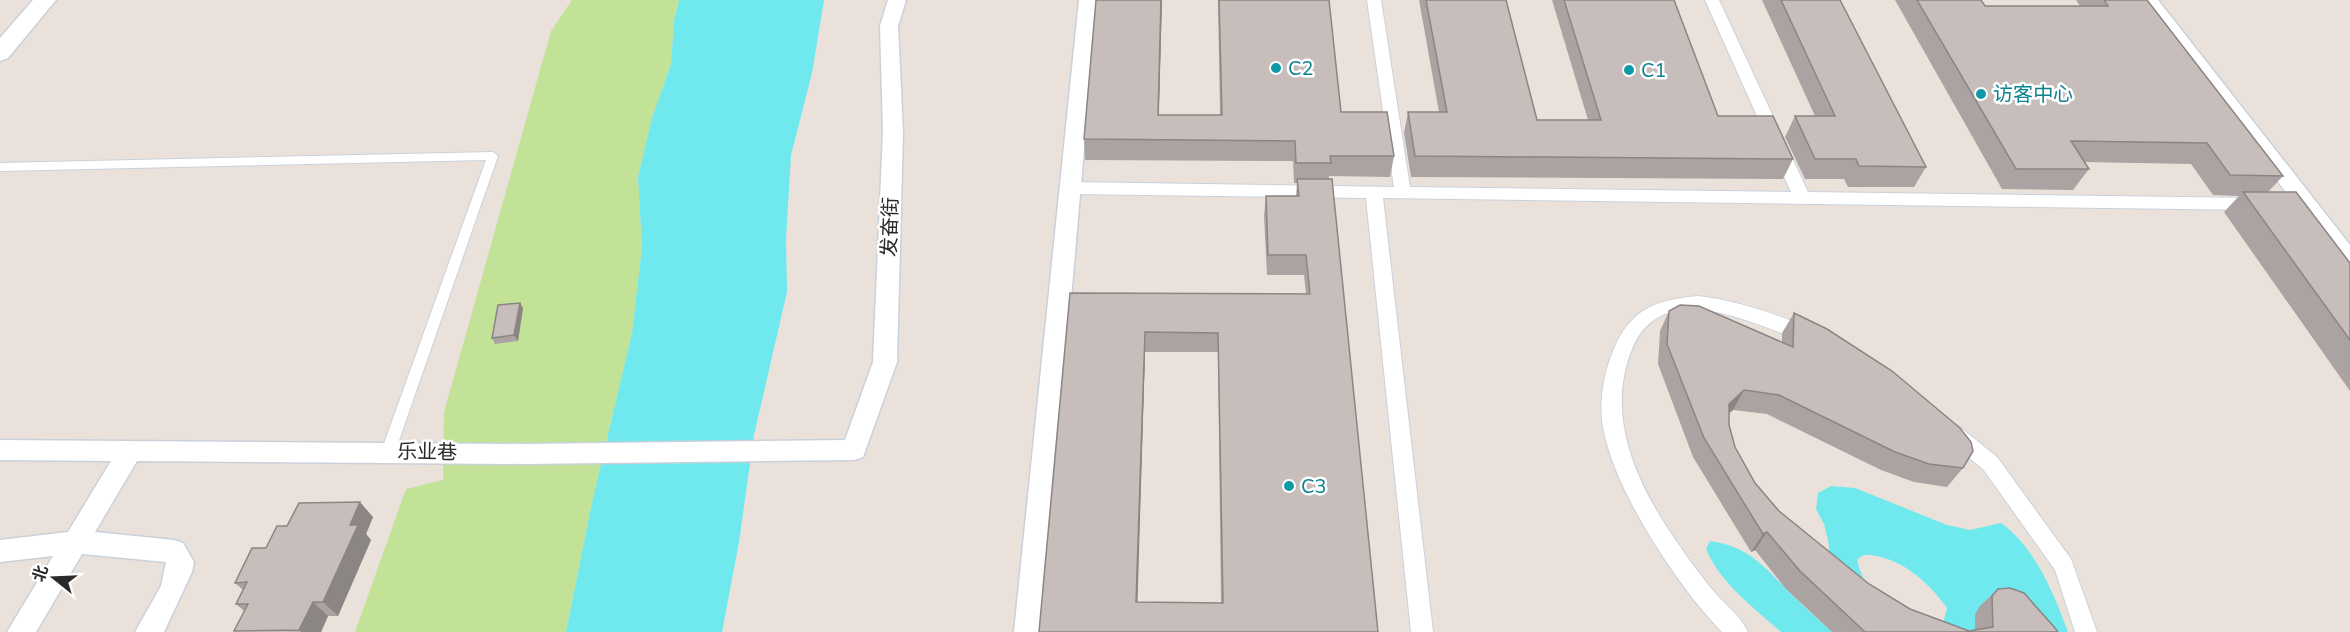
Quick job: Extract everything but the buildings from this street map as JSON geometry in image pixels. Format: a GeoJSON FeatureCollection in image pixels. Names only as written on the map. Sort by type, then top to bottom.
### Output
{"type":"FeatureCollection","features":[{"type":"Feature","properties":{"kind":"street"},"geometry":{"type":"LineString","coordinates":[[0,53],[45,0]]}},
{"type":"Feature","properties":{"kind":"street","name":"发奋街"},"geometry":{"type":"LineString","coordinates":[[854,450],[885,362],[893,132],[890,26],[897,0]]}},
{"type":"Feature","properties":{"kind":"street"},"geometry":{"type":"LineString","coordinates":[[1028,632],[1088,0]]}},
{"type":"Feature","properties":{"kind":"street"},"geometry":{"type":"LineString","coordinates":[[1374,0],[1403,193]]}},
{"type":"Feature","properties":{"kind":"street"},"geometry":{"type":"LineString","coordinates":[[1712,0],[1802,198]]}},
{"type":"Feature","properties":{"kind":"street"},"geometry":{"type":"LineString","coordinates":[[2149,0],[2350,260]]}},
{"type":"Feature","properties":{"kind":"street"},"geometry":{"type":"LineString","coordinates":[[1070,188],[2307,205]]}},
{"type":"Feature","properties":{"kind":"street"},"geometry":{"type":"LineString","coordinates":[[1374,192],[1422,632]]}},
{"type":"Feature","properties":{"kind":"street"},"geometry":{"type":"LineString","coordinates":[[1737,632],[1688,576],[1634,486],[1613,433],[1612,388],[1621,346],[1639,319],[1666,304],[1708,304],[1773,318],[1830,347]]}},
{"type":"Feature","properties":{"kind":"street"},"geometry":{"type":"LineString","coordinates":[[1938,420],[1990,464],[2064,566],[2086,632]]}},
{"type":"Feature","properties":{"kind":"street","name":"乐业巷"},"geometry":{"type":"LineString","coordinates":[[0,450],[525,454],[854,450]]}},
{"type":"Feature","properties":{"kind":"street"},"geometry":{"type":"LineString","coordinates":[[21,632],[130,452]]}},
{"type":"Feature","properties":{"kind":"street"},"geometry":{"type":"LineString","coordinates":[[0,550],[76,542],[174,551],[181,562],[180,574],[150,632]]}},
{"type":"Feature","properties":{"kind":"lane"},"geometry":{"type":"LineString","coordinates":[[0,167],[493,156],[388,452]]}},
{"type":"Feature","properties":{"kind":"green space"},"geometry":{"type":"Polygon","coordinates":[[[572,0],[679,0],[674,21],[671,64],[652,118],[638,177],[642,247],[632,333],[593,498],[566,632],[355,632],[406,489],[443,480],[444,412],[551,31],[572,0]]]}},
{"type":"Feature","properties":{"kind":"water"},"geometry":{"type":"Polygon","coordinates":[[[679,0],[824,0],[812,73],[791,155],[786,239],[787,292],[754,435],[739,542],[722,632],[566,632],[593,498],[632,333],[642,247],[638,177],[652,118],[671,64],[674,21],[679,0]]]}},
{"type":"Feature","properties":{"kind":"water"},"geometry":{"type":"Polygon","coordinates":[[[1831,486],[1855,488],[1947,525],[1970,530],[2001,523],[2024,545],[2042,572],[2068,632],[1909,632],[1828,561],[1829,545],[1824,524],[1816,509],[1818,493],[1831,486]],[[1864,555],[1857,559],[1869,587],[1878,596],[1902,610],[1943,623],[1947,608],[1922,580],[1900,564],[1876,556],[1864,555]]]}},
{"type":"Feature","properties":{"kind":"water"},"geometry":{"type":"Polygon","coordinates":[[[1710,541],[1734,547],[1753,558],[1832,632],[1781,632],[1739,594],[1720,573],[1706,549],[1710,541]]]}},
{"type":"Feature","properties":{"kind":"place","name":"C2"},"geometry":{"type":"Point","coordinates":[1276,68]}},
{"type":"Feature","properties":{"kind":"place","name":"C1"},"geometry":{"type":"Point","coordinates":[1629,70]}},
{"type":"Feature","properties":{"kind":"place","name":"访客中心"},"geometry":{"type":"Point","coordinates":[1981,94]}},
{"type":"Feature","properties":{"kind":"place","name":"C3"},"geometry":{"type":"Point","coordinates":[1289,486]}}]}
